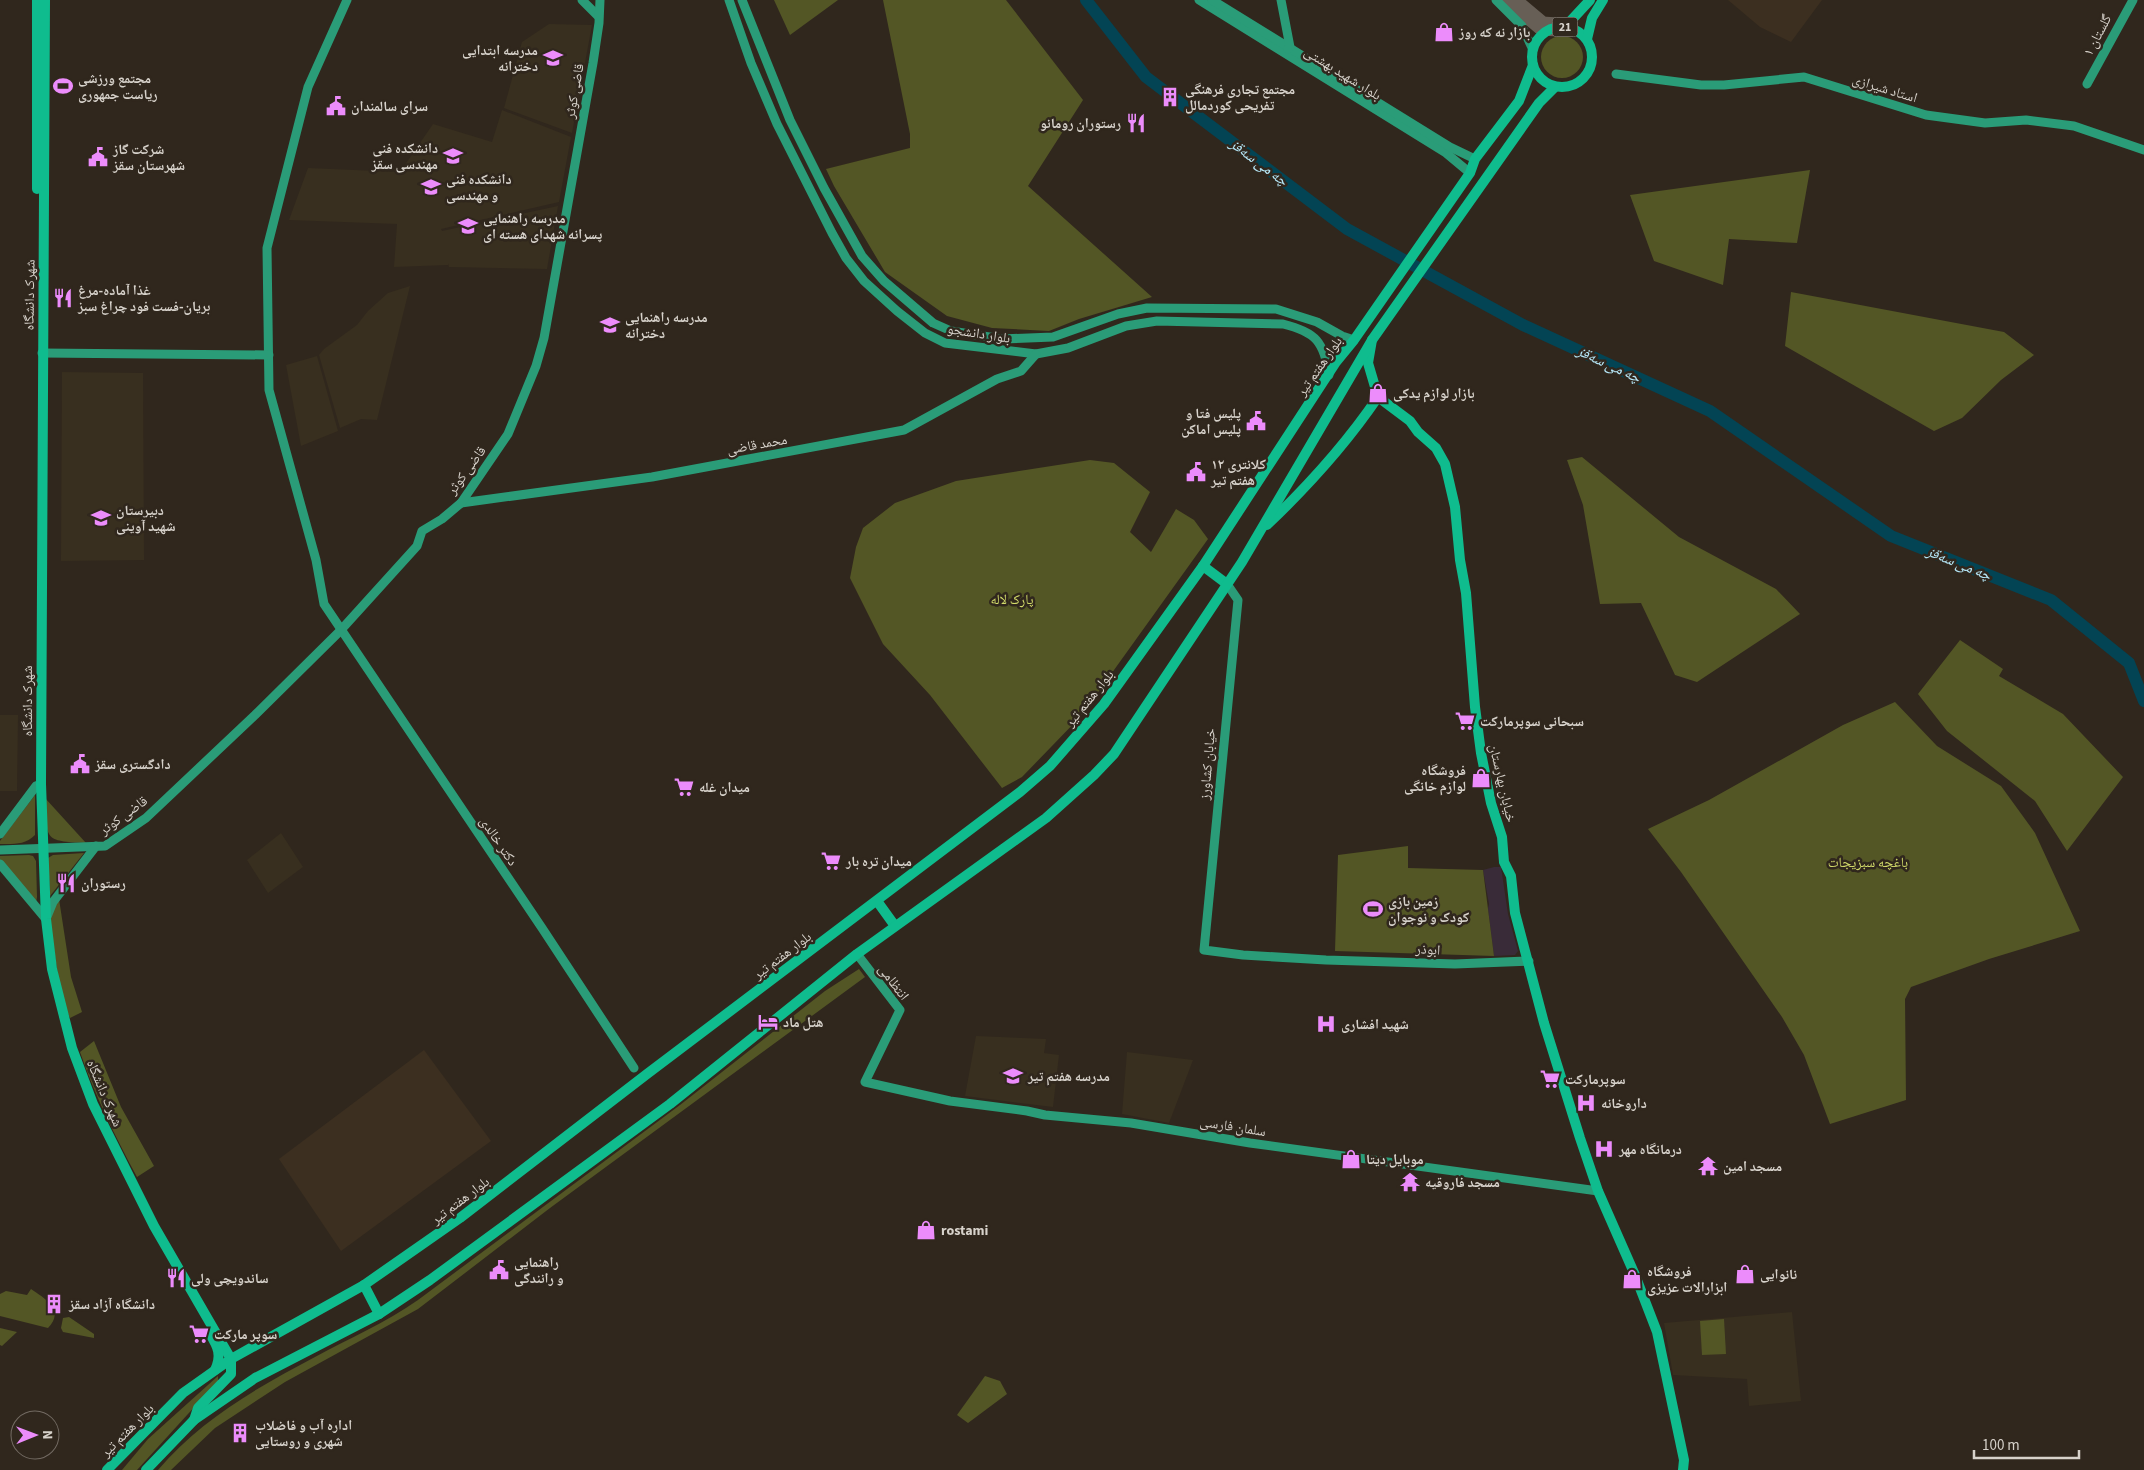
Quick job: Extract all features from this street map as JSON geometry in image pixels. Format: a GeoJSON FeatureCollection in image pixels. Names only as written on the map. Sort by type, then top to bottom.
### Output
{"type":"FeatureCollection","features":[{"type":"Feature","properties":{"kind":"main road"},"geometry":{"type":"LineString","coordinates":[[0,834],[38,785],[35,452],[37,0]]}},
{"type":"Feature","properties":{"kind":"main road","name":"شهرک دانشگاه"},"geometry":{"type":"LineString","coordinates":[[45,0],[38,785],[44,916],[54,978],[72,1048],[93,1104],[154,1226],[231,1359]]}},
{"type":"Feature","properties":{"kind":"main road","name":"دکتر خالدی"},"geometry":{"type":"LineString","coordinates":[[347,0],[308,87],[267,248],[269,390],[316,560],[324,604],[340,631],[542,928],[634,1068]]}},
{"type":"Feature","properties":{"kind":"main road"},"geometry":{"type":"LineString","coordinates":[[582,0],[598,16]]}},
{"type":"Feature","properties":{"kind":"main road","name":"قاضی کوثر"},"geometry":{"type":"LineString","coordinates":[[0,850],[105,846],[146,818],[225,742],[255,716],[340,631],[417,546],[422,531],[442,519],[461,503],[508,434],[536,366],[544,338],[587,98],[600,0]]}},
{"type":"Feature","properties":{"kind":"main road","name":"بلوار دانشجو"},"geometry":{"type":"LineString","coordinates":[[729,0],[751,63],[777,124],[846,258],[875,292],[925,333],[945,343],[1036,354],[1068,348],[1126,326],[1157,321],[1268,322],[1296,327],[1317,339],[1326,355],[1329,375]]}},
{"type":"Feature","properties":{"kind":"main road","name":"بلوار دانشجو"},"geometry":{"type":"LineString","coordinates":[[742,0],[790,120],[836,213],[862,256],[884,281],[933,323],[951,331],[965,334],[1002,339],[1041,339],[1053,337],[1133,310],[1276,310],[1318,322],[1342,336],[1354,340]]}},
{"type":"Feature","properties":{"kind":"main road","name":"بلوار شهید بهشتی"},"geometry":{"type":"LineString","coordinates":[[1199,0],[1288,50],[1450,147],[1475,159]]}},
{"type":"Feature","properties":{"kind":"main road","name":"بلوار شهید بهشتی"},"geometry":{"type":"LineString","coordinates":[[1212,0],[1446,153],[1470,173]]}},
{"type":"Feature","properties":{"kind":"main road"},"geometry":{"type":"LineString","coordinates":[[1281,0],[1288,50]]}},
{"type":"Feature","properties":{"kind":"main road"},"geometry":{"type":"LineString","coordinates":[[146,1470],[194,1420],[255,1378],[380,1314],[430,1280],[670,1104],[857,954],[1022,837],[1094,775],[1118,748],[1227,584],[1372,340],[1540,103],[1555,86],[1539,77],[1533,65],[1533,50],[1522,26],[1496,0]]}},
{"type":"Feature","properties":{"kind":"main road"},"geometry":{"type":"LineString","coordinates":[[1565,27],[1590,0]]}},
{"type":"Feature","properties":{"kind":"main road"},"geometry":{"type":"LineString","coordinates":[[1587,39],[1592,18],[1603,0]]}},
{"type":"Feature","properties":{"kind":"main road","name":"گلستان ۱"},"geometry":{"type":"LineString","coordinates":[[2087,84],[2133,0]]}},
{"type":"Feature","properties":{"kind":"main road","name":"21"},"geometry":{"type":"LineString","coordinates":[[1533,50],[1542,35],[1549,30],[1565,27],[1581,33],[1587,39],[1593,59],[1587,75],[1571,86],[1555,86]]}},
{"type":"Feature","properties":{"kind":"main road"},"geometry":{"type":"LineString","coordinates":[[741,35],[755,32]]}},
{"type":"Feature","properties":{"kind":"main road","name":"بلوار هفتم تیر"},"geometry":{"type":"LineString","coordinates":[[107,1470],[183,1392],[231,1359],[364,1285],[460,1218],[1020,792],[1050,766],[1104,704],[1203,566],[1336,362],[1354,340],[1470,173],[1475,159],[1519,101],[1533,65]]}},
{"type":"Feature","properties":{"kind":"main road","name":"استاد شیرازی"},"geometry":{"type":"LineString","coordinates":[[1616,74],[1701,85],[1724,85],[1804,77],[1926,115],[1985,124],[2026,120],[2074,126],[2144,150]]}},
{"type":"Feature","properties":{"kind":"main road"},"geometry":{"type":"LineString","coordinates":[[777,124],[790,120]]}},
{"type":"Feature","properties":{"kind":"main road"},"geometry":{"type":"LineString","coordinates":[[1172,322],[1173,309]]}},
{"type":"Feature","properties":{"kind":"main road"},"geometry":{"type":"LineString","coordinates":[[1258,533],[1301,493],[1335,455],[1378,397],[1368,363],[1372,340]]}},
{"type":"Feature","properties":{"kind":"main road"},"geometry":{"type":"LineString","coordinates":[[42,353],[269,355]]}},
{"type":"Feature","properties":{"kind":"main road","name":"محمد قاضی"},"geometry":{"type":"LineString","coordinates":[[461,503],[652,477],[904,430],[997,380],[1021,371],[1036,354]]}},
{"type":"Feature","properties":{"kind":"main road","name":"خیابان بهارستان"},"geometry":{"type":"LineString","coordinates":[[1378,397],[1410,421],[1418,432],[1436,448],[1445,464],[1456,507],[1481,753],[1491,802],[1502,838],[1504,862],[1512,876],[1515,914],[1544,1023],[1598,1191],[1657,1332],[1684,1460],[1683,1470]]}},
{"type":"Feature","properties":{"kind":"main road"},"geometry":{"type":"LineString","coordinates":[[1203,566],[1227,584]]}},
{"type":"Feature","properties":{"kind":"main road","name":"خیابان کشاورز"},"geometry":{"type":"LineString","coordinates":[[1204,950],[1238,600],[1227,584]]}},
{"type":"Feature","properties":{"kind":"main road"},"geometry":{"type":"LineString","coordinates":[[96,846],[52,902],[44,916],[46,968],[69,1055],[88,1108],[161,1249],[220,1352],[220,1360],[215,1370]]}},
{"type":"Feature","properties":{"kind":"main road"},"geometry":{"type":"LineString","coordinates":[[0,864],[44,916]]}},
{"type":"Feature","properties":{"kind":"main road"},"geometry":{"type":"LineString","coordinates":[[877,901],[895,926]]}},
{"type":"Feature","properties":{"kind":"main road","name":"ابوذر"},"geometry":{"type":"LineString","coordinates":[[1204,950],[1243,955],[1326,960],[1455,964],[1529,961]]}},
{"type":"Feature","properties":{"kind":"main road","name":"انتظامی"},"geometry":{"type":"LineString","coordinates":[[857,954],[900,1010],[865,1082]]}},
{"type":"Feature","properties":{"kind":"main road","name":"سلمان فارسی"},"geometry":{"type":"LineString","coordinates":[[865,1082],[950,1101],[1027,1110],[1045,1115],[1131,1123],[1250,1143],[1598,1191]]}},
{"type":"Feature","properties":{"kind":"main road"},"geometry":{"type":"LineString","coordinates":[[364,1285],[380,1314]]}},
{"type":"Feature","properties":{"kind":"main road"},"geometry":{"type":"LineString","coordinates":[[194,1420],[198,1408],[231,1374],[231,1359]]}},
{"type":"Feature","properties":{"kind":"shaded area"},"geometry":{"type":"Polygon","coordinates":[[[1728,0],[1822,0],[1791,42],[1760,27],[1728,0]]]}},
{"type":"Feature","properties":{"kind":"shaded area"},"geometry":{"type":"Polygon","coordinates":[[[549,24],[592,25],[572,133],[504,108],[522,42],[549,24]]]}},
{"type":"Feature","properties":{"kind":"shaded area","name":"دانشکده فنی و مهندسی"},"geometry":{"type":"Polygon","coordinates":[[[502,110],[571,137],[559,202],[441,229],[442,231],[558,206],[547,269],[449,267],[448,263],[448,265],[394,267],[397,224],[289,220],[308,168],[400,172],[433,124],[492,142],[502,110]]]}},
{"type":"Feature","properties":{"kind":"shaded area"},"geometry":{"type":"Polygon","coordinates":[[[410,286],[377,420],[361,419],[340,428],[319,355],[324,349],[357,325],[368,311],[388,293],[410,286]]]}},
{"type":"Feature","properties":{"kind":"shaded area"},"geometry":{"type":"Polygon","coordinates":[[[317,356],[338,431],[301,446],[286,365],[317,356]]]}},
{"type":"Feature","properties":{"kind":"shaded area"},"geometry":{"type":"Polygon","coordinates":[[[62,372],[143,373],[144,560],[61,561],[62,372]]]}},
{"type":"Feature","properties":{"kind":"shaded area"},"geometry":{"type":"Polygon","coordinates":[[[0,715],[18,715],[17,791],[0,791],[0,715]]]}},
{"type":"Feature","properties":{"kind":"shaded area"},"geometry":{"type":"Polygon","coordinates":[[[281,833],[303,867],[268,893],[247,860],[281,833]]]}},
{"type":"Feature","properties":{"kind":"shaded area"},"geometry":{"type":"Polygon","coordinates":[[[1501,867],[1508,914],[1518,951],[1515,955],[1494,956],[1489,904],[1483,870],[1501,867]]]}},
{"type":"Feature","properties":{"kind":"shaded area","name":"مدرسه هفتم تیر"},"geometry":{"type":"Polygon","coordinates":[[[976,1036],[1046,1039],[1044,1053],[1059,1055],[1053,1107],[965,1096],[976,1036]]]}},
{"type":"Feature","properties":{"kind":"shaded area"},"geometry":{"type":"Polygon","coordinates":[[[424,1050],[491,1141],[341,1251],[279,1159],[424,1050]]]}},
{"type":"Feature","properties":{"kind":"shaded area"},"geometry":{"type":"Polygon","coordinates":[[[1127,1052],[1193,1060],[1169,1123],[1122,1114],[1127,1052]]]}},
{"type":"Feature","properties":{"kind":"shaded area","name":"داروخانه"},"geometry":{"type":"Polygon","coordinates":[[[1588,1093],[1594,1105],[1583,1111],[1578,1100],[1588,1093]]]}},
{"type":"Feature","properties":{"kind":"shaded area"},"geometry":{"type":"Polygon","coordinates":[[[1792,1312],[1801,1401],[1749,1406],[1747,1379],[1673,1375],[1664,1323],[1792,1312]]]}},
{"type":"Feature","properties":{"kind":"green space"},"geometry":{"type":"Polygon","coordinates":[[[774,0],[838,0],[790,35],[774,0]]]}},
{"type":"Feature","properties":{"kind":"green space"},"geometry":{"type":"Polygon","coordinates":[[[883,0],[1006,0],[1083,100],[1028,186],[1152,297],[1079,319],[1049,331],[992,328],[947,316],[885,272],[834,186],[826,169],[910,148],[910,134],[883,0]]]}},
{"type":"Feature","properties":{"kind":"green space"},"geometry":{"type":"Polygon","coordinates":[[[1566,36],[1574,39],[1580,45],[1583,57],[1580,69],[1574,75],[1558,78],[1550,75],[1544,69],[1541,53],[1544,45],[1550,39],[1566,36]]]}},
{"type":"Feature","properties":{"kind":"green space"},"geometry":{"type":"Polygon","coordinates":[[[1810,170],[1797,243],[1729,239],[1723,285],[1654,261],[1630,195],[1810,170]]]}},
{"type":"Feature","properties":{"kind":"green space"},"geometry":{"type":"Polygon","coordinates":[[[1791,292],[2004,332],[2034,355],[2001,380],[1962,418],[1934,431],[1785,346],[1791,292]]]}},
{"type":"Feature","properties":{"kind":"green space"},"geometry":{"type":"Polygon","coordinates":[[[1582,457],[1679,537],[1776,589],[1800,614],[1697,682],[1675,675],[1641,603],[1600,604],[1583,505],[1567,460],[1582,457]]]}},
{"type":"Feature","properties":{"kind":"green space","name":"پارک لاله"},"geometry":{"type":"Polygon","coordinates":[[[1090,460],[1114,463],[1150,492],[1130,532],[1151,552],[1176,509],[1194,520],[1208,539],[1081,716],[1022,777],[1002,788],[930,695],[883,644],[850,578],[856,547],[863,528],[895,503],[956,481],[1090,460]]]}},
{"type":"Feature","properties":{"kind":"green space"},"geometry":{"type":"Polygon","coordinates":[[[1960,640],[2003,669],[1999,676],[2063,714],[2123,777],[2067,851],[2035,801],[1947,731],[1918,694],[1960,640]]]}},
{"type":"Feature","properties":{"kind":"green space","name":"باغچه سبزیجات"},"geometry":{"type":"Polygon","coordinates":[[[1895,702],[1937,746],[2001,786],[2035,833],[2080,931],[1989,959],[1911,987],[1905,999],[1906,1100],[1830,1124],[1804,1055],[1782,1017],[1681,872],[1648,829],[1709,800],[1843,725],[1895,702]]]}},
{"type":"Feature","properties":{"kind":"green space"},"geometry":{"type":"Polygon","coordinates":[[[35,795],[35,835],[23,842],[0,844],[0,841],[35,795]]]}},
{"type":"Feature","properties":{"kind":"green space"},"geometry":{"type":"Polygon","coordinates":[[[45,798],[86,843],[62,841],[50,835],[46,822],[45,798]]]}},
{"type":"Feature","properties":{"kind":"green space"},"geometry":{"type":"Polygon","coordinates":[[[1408,846],[1408,868],[1483,870],[1494,956],[1335,951],[1338,855],[1408,846]]]}},
{"type":"Feature","properties":{"kind":"green space"},"geometry":{"type":"Polygon","coordinates":[[[84,853],[50,896],[48,858],[53,855],[84,853]]]}},
{"type":"Feature","properties":{"kind":"green space"},"geometry":{"type":"Polygon","coordinates":[[[0,856],[33,856],[36,861],[36,903],[0,860],[0,856]]]}},
{"type":"Feature","properties":{"kind":"green space"},"geometry":{"type":"Polygon","coordinates":[[[59,899],[71,977],[82,1012],[70,1018],[59,982],[49,915],[59,899]]]}},
{"type":"Feature","properties":{"kind":"green space"},"geometry":{"type":"Polygon","coordinates":[[[859,969],[865,977],[550,1208],[418,1309],[285,1382],[215,1428],[171,1470],[158,1470],[192,1435],[231,1406],[272,1380],[380,1323],[418,1300],[680,1105],[825,991],[859,969]]]}},
{"type":"Feature","properties":{"kind":"green space"},"geometry":{"type":"Polygon","coordinates":[[[94,1041],[121,1107],[154,1166],[137,1177],[106,1116],[80,1052],[94,1041]]]}},
{"type":"Feature","properties":{"kind":"green space"},"geometry":{"type":"Polygon","coordinates":[[[31,1289],[47,1301],[54,1310],[53,1322],[48,1328],[0,1316],[0,1294],[6,1291],[27,1295],[31,1289]]]}},
{"type":"Feature","properties":{"kind":"green space"},"geometry":{"type":"Polygon","coordinates":[[[69,1317],[94,1334],[94,1338],[63,1332],[61,1328],[63,1318],[69,1317]]]}},
{"type":"Feature","properties":{"kind":"green space"},"geometry":{"type":"Polygon","coordinates":[[[1724,1319],[1726,1354],[1702,1355],[1700,1321],[1724,1319]]]}},
{"type":"Feature","properties":{"kind":"green space"},"geometry":{"type":"Polygon","coordinates":[[[0,1328],[17,1332],[2,1346],[0,1345],[0,1328]]]}},
{"type":"Feature","properties":{"kind":"green space"},"geometry":{"type":"Polygon","coordinates":[[[218,1376],[218,1381],[137,1470],[122,1470],[148,1439],[218,1376]]]}},
{"type":"Feature","properties":{"kind":"green space"},"geometry":{"type":"Polygon","coordinates":[[[985,1376],[1000,1381],[1007,1394],[968,1423],[957,1415],[985,1376]]]}},
{"type":"Feature","properties":{"kind":"waterway","name":"چە می سەقز"},"geometry":{"type":"LineString","coordinates":[[1086,0],[1146,77],[1347,229],[1523,325],[1710,411],[1891,536],[2051,600],[2129,663],[2144,701]]}},
{"type":"Feature","properties":{"kind":"taxiway"},"geometry":{"type":"LineString","coordinates":[[1511,0],[1542,26],[1558,27]]}},
{"type":"Feature","properties":{"kind":"place","name":"بازار نه که روز"},"geometry":{"type":"Point","coordinates":[1444,32]}},
{"type":"Feature","properties":{"kind":"place","name":"مدرسه ابتدایی دخترانه"},"geometry":{"type":"Point","coordinates":[553,58]}},
{"type":"Feature","properties":{"kind":"place","name":"مجتمع ورزشی ریاست جمهوری"},"geometry":{"type":"Point","coordinates":[63,86]}},
{"type":"Feature","properties":{"kind":"place","name":"مجتمع تجاری فرهنگی تفریحی کوردمالل"},"geometry":{"type":"Point","coordinates":[1170,97]}},
{"type":"Feature","properties":{"kind":"place","name":"سرای سالمندان"},"geometry":{"type":"Point","coordinates":[336,106]}},
{"type":"Feature","properties":{"kind":"place","name":"رستوران رومانو"},"geometry":{"type":"Point","coordinates":[1136,123]}},
{"type":"Feature","properties":{"kind":"place","name":"دانشکده فنی مهندسی سقز"},"geometry":{"type":"Point","coordinates":[453,156]}},
{"type":"Feature","properties":{"kind":"place","name":"شرکت گاز شهرستان سقز"},"geometry":{"type":"Point","coordinates":[98,157]}},
{"type":"Feature","properties":{"kind":"place","name":"دانشکده فنی و مهندسی"},"geometry":{"type":"Point","coordinates":[431,187]}},
{"type":"Feature","properties":{"kind":"place","name":"مدرسه راهنمایی پسرانه شهدای هسته ای"},"geometry":{"type":"Point","coordinates":[468,226]}},
{"type":"Feature","properties":{"kind":"place","name":"غذا آماده-مرغ بریان-فست فود چراغ سبز"},"geometry":{"type":"Point","coordinates":[63,298]}},
{"type":"Feature","properties":{"kind":"place","name":"مدرسه راهنمایی دخترانه"},"geometry":{"type":"Point","coordinates":[610,325]}},
{"type":"Feature","properties":{"kind":"place","name":"بازار لوازم یدکی"},"geometry":{"type":"Point","coordinates":[1378,393]}},
{"type":"Feature","properties":{"kind":"place","name":"پلیس فتا و پلیس اماکن"},"geometry":{"type":"Point","coordinates":[1256,421]}},
{"type":"Feature","properties":{"kind":"place","name":"کلانتری ۱۲ هفتم تیر"},"geometry":{"type":"Point","coordinates":[1196,472]}},
{"type":"Feature","properties":{"kind":"place","name":"دبیرستان شهید آوینی"},"geometry":{"type":"Point","coordinates":[101,518]}},
{"type":"Feature","properties":{"kind":"place","name":"سبحانی سوپرمارکت"},"geometry":{"type":"Point","coordinates":[1465,721]}},
{"type":"Feature","properties":{"kind":"place","name":"دادگستری سقز"},"geometry":{"type":"Point","coordinates":[80,764]}},
{"type":"Feature","properties":{"kind":"place","name":"فروشگاه لوازم خانگی"},"geometry":{"type":"Point","coordinates":[1481,778]}},
{"type":"Feature","properties":{"kind":"place","name":"میدان غله"},"geometry":{"type":"Point","coordinates":[684,787]}},
{"type":"Feature","properties":{"kind":"place","name":"میدان تره بار"},"geometry":{"type":"Point","coordinates":[831,861]}},
{"type":"Feature","properties":{"kind":"place","name":"رستوران"},"geometry":{"type":"Point","coordinates":[66,883]}},
{"type":"Feature","properties":{"kind":"place","name":"زمین بازی کودک و نوجوان"},"geometry":{"type":"Point","coordinates":[1373,909]}},
{"type":"Feature","properties":{"kind":"place","name":"هتل ماد"},"geometry":{"type":"Point","coordinates":[768,1022]}},
{"type":"Feature","properties":{"kind":"place","name":"شهید افشاری"},"geometry":{"type":"Point","coordinates":[1326,1024]}},
{"type":"Feature","properties":{"kind":"place","name":"مدرسه هفتم تیر"},"geometry":{"type":"Point","coordinates":[1013,1076]}},
{"type":"Feature","properties":{"kind":"place","name":"سوپرمارکت"},"geometry":{"type":"Point","coordinates":[1550,1079]}},
{"type":"Feature","properties":{"kind":"place","name":"داروخانه"},"geometry":{"type":"Point","coordinates":[1586,1103]}},
{"type":"Feature","properties":{"kind":"place","name":"درمانگاه مهر"},"geometry":{"type":"Point","coordinates":[1604,1149]}},
{"type":"Feature","properties":{"kind":"place","name":"موبایل دیتا"},"geometry":{"type":"Point","coordinates":[1351,1159]}},
{"type":"Feature","properties":{"kind":"place","name":"مسجد امین"},"geometry":{"type":"Point","coordinates":[1708,1166]}},
{"type":"Feature","properties":{"kind":"place","name":"مسجد فاروقیه"},"geometry":{"type":"Point","coordinates":[1410,1182]}},
{"type":"Feature","properties":{"kind":"place","name":"rostami"},"geometry":{"type":"Point","coordinates":[926,1230]}},
{"type":"Feature","properties":{"kind":"place","name":"راهنمایی و رانندگی"},"geometry":{"type":"Point","coordinates":[499,1270]}},
{"type":"Feature","properties":{"kind":"place","name":"نانوایی"},"geometry":{"type":"Point","coordinates":[1745,1274]}},
{"type":"Feature","properties":{"kind":"place","name":"ساندویچی ولی"},"geometry":{"type":"Point","coordinates":[176,1278]}},
{"type":"Feature","properties":{"kind":"place","name":"فروشگاه ابزارالات عزیزی"},"geometry":{"type":"Point","coordinates":[1632,1279]}},
{"type":"Feature","properties":{"kind":"place","name":"دانشگاه آزاد سقز"},"geometry":{"type":"Point","coordinates":[54,1304]}},
{"type":"Feature","properties":{"kind":"place","name":"سوپر مارکت"},"geometry":{"type":"Point","coordinates":[199,1334]}},
{"type":"Feature","properties":{"kind":"place","name":"اداره آب و فاضلاب شهری و روستایی"},"geometry":{"type":"Point","coordinates":[240,1433]}}]}
